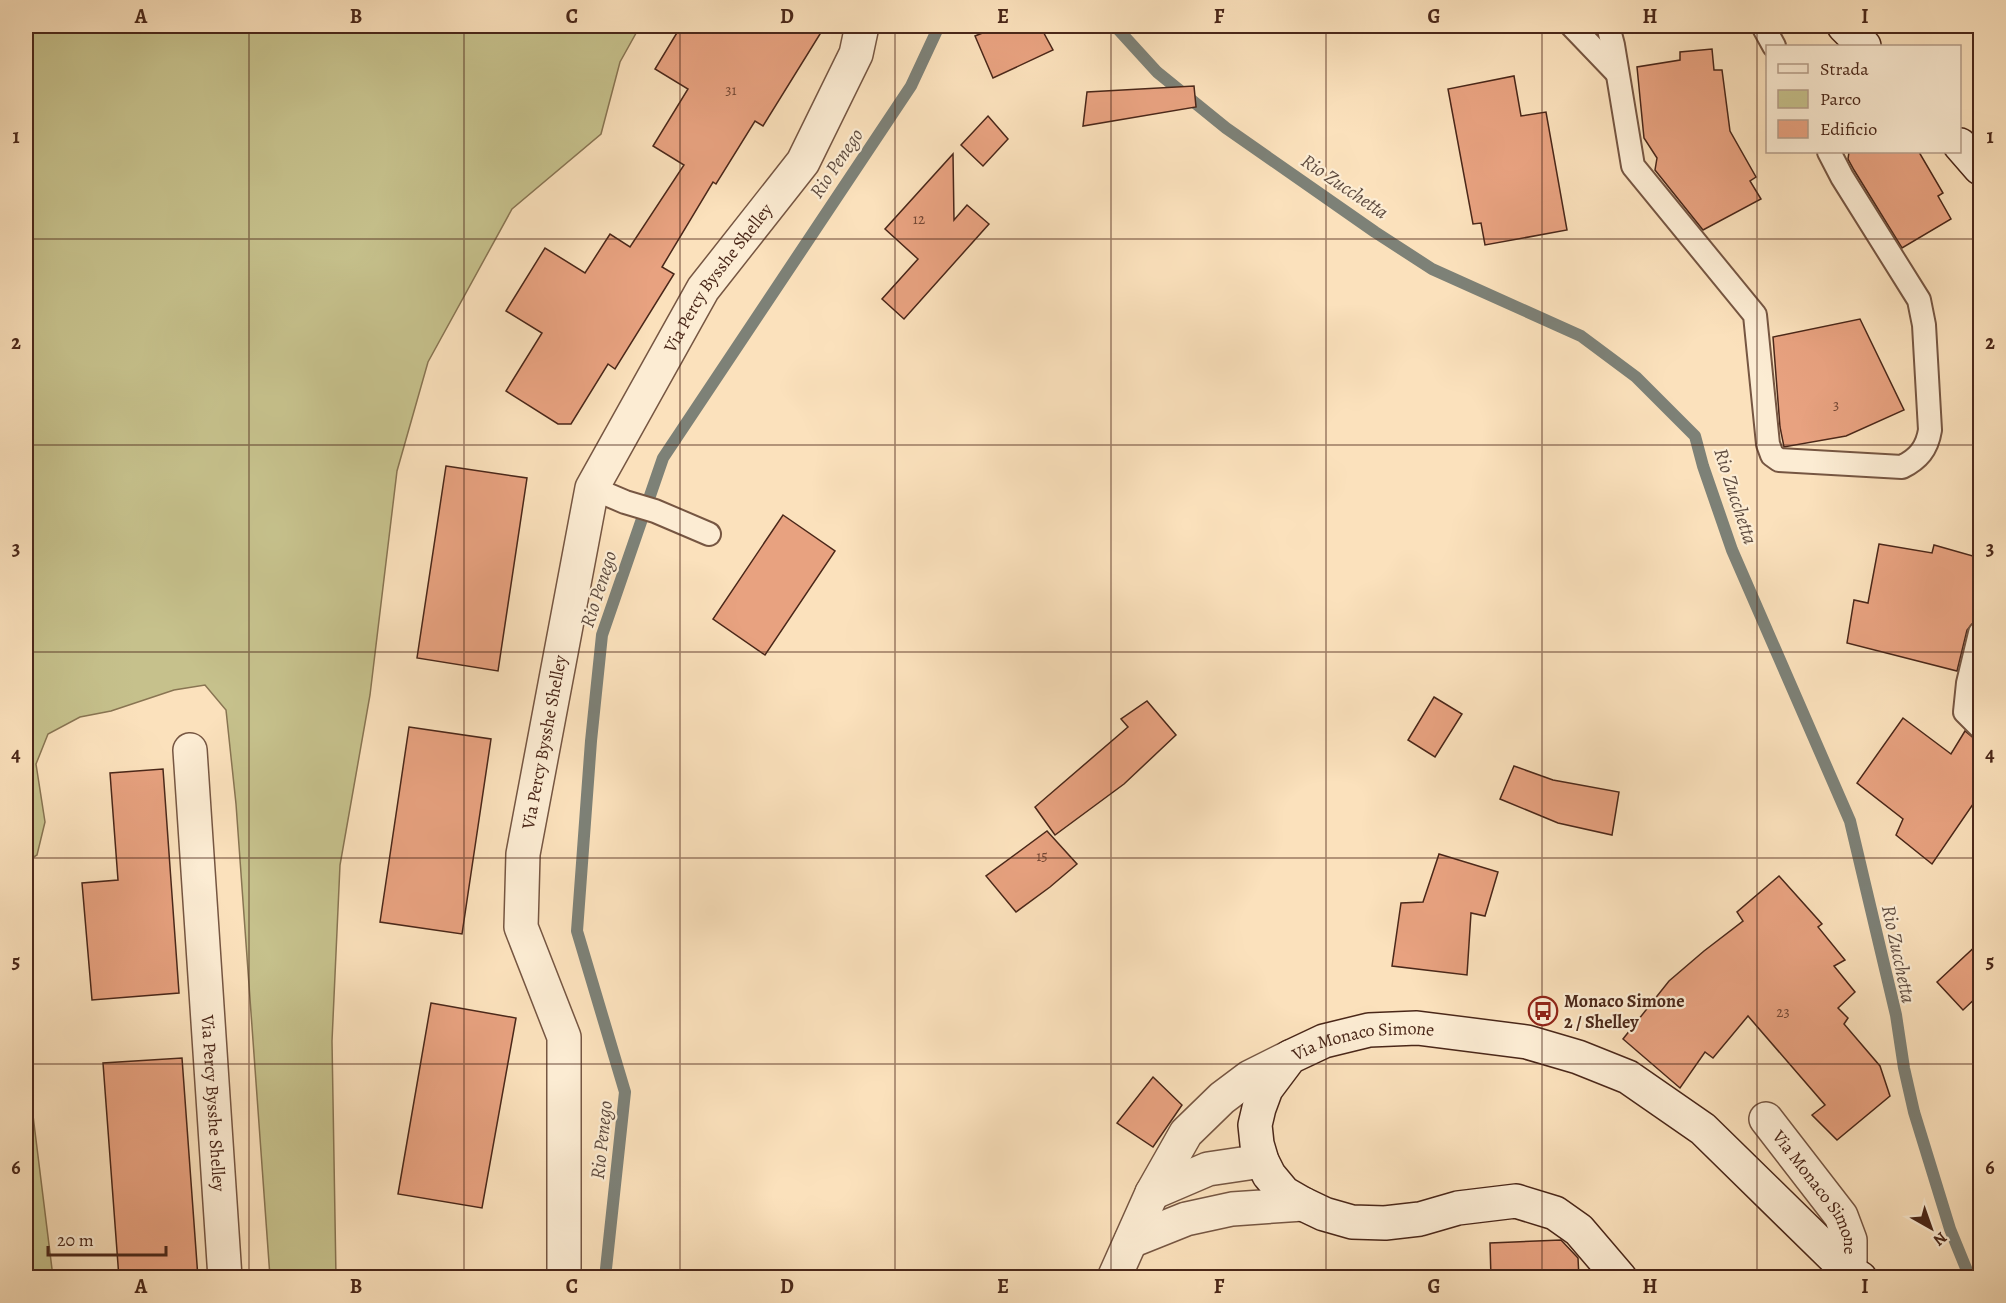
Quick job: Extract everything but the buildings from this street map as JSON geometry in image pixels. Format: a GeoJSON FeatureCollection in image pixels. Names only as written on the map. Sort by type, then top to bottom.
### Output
{"type":"FeatureCollection","features":[{"type":"Feature","properties":{"kind":"street","name":"Via Percy Bysshe Shelley"},"geometry":{"type":"LineString","coordinates":[[564,1278],[564,1037],[521,927],[523,854],[592,488],[703,289],[803,162],[856,54],[862,26]]}},
{"type":"Feature","properties":{"kind":"street"},"geometry":{"type":"LineString","coordinates":[[1844,26],[1863,45]]}},
{"type":"Feature","properties":{"kind":"street"},"geometry":{"type":"LineString","coordinates":[[1961,147],[1980,168]]}},
{"type":"Feature","properties":{"kind":"street","name":"Via Percy Bysshe Shelley"},"geometry":{"type":"LineString","coordinates":[[190,750],[225,1278]]}},
{"type":"Feature","properties":{"kind":"street","name":"Via Monaco Simone"},"geometry":{"type":"LineString","coordinates":[[1620,1278],[1579,1230],[1555,1213],[1516,1201],[1458,1208],[1420,1219],[1385,1223],[1352,1222],[1324,1214],[1303,1204],[1284,1193],[1269,1175],[1262,1161],[1255,1125],[1266,1089],[1290,1057],[1324,1041],[1369,1030],[1417,1028],[1527,1042],[1578,1057],[1628,1077],[1703,1129],[1855,1275]]}},
{"type":"Feature","properties":{"kind":"street"},"geometry":{"type":"LineString","coordinates":[[1114,1278],[1152,1193],[1186,1133],[1222,1098],[1250,1077],[1290,1057]]}},
{"type":"Feature","properties":{"kind":"street","name":"Via Monaco Simone"},"geometry":{"type":"LineString","coordinates":[[1766,1119],[1841,1216],[1850,1240],[1855,1275]]}},
{"type":"Feature","properties":{"kind":"street"},"geometry":{"type":"LineString","coordinates":[[1152,1193],[1208,1168],[1262,1161]]}},
{"type":"Feature","properties":{"kind":"street"},"geometry":{"type":"LineString","coordinates":[[1131,1241],[1186,1219],[1232,1209],[1303,1204]]}},
{"type":"Feature","properties":{"kind":"lane"},"geometry":{"type":"LineString","coordinates":[[1572,26],[1617,73]]}},
{"type":"Feature","properties":{"kind":"lane"},"geometry":{"type":"LineString","coordinates":[[1608,26],[1633,166],[1755,315],[1768,444],[1772,455],[1779,460],[1902,467],[1922,453],[1929,440],[1923,317],[1919,300],[1842,177],[1830,153]]}},
{"type":"Feature","properties":{"kind":"lane"},"geometry":{"type":"LineString","coordinates":[[1763,26],[1773,45]]}},
{"type":"Feature","properties":{"kind":"lane"},"geometry":{"type":"LineString","coordinates":[[592,488],[709,534]]}},
{"type":"Feature","properties":{"kind":"lane"},"geometry":{"type":"LineString","coordinates":[[1980,633],[1968,683],[1965,712],[1980,727]]}},
{"type":"Feature","properties":{"kind":"green space"},"geometry":{"type":"Polygon","coordinates":[[[26,26],[640,26],[620,62],[601,134],[512,209],[428,362],[397,471],[370,695],[340,865],[332,1041],[336,1277],[270,1277],[236,804],[226,710],[205,685],[174,690],[111,711],[80,717],[48,734],[36,764],[45,822],[37,855],[26,862],[26,26]]]}},
{"type":"Feature","properties":{"kind":"green space"},"geometry":{"type":"Polygon","coordinates":[[[26,1059],[53,1277],[26,1277],[26,1059]]]}},
{"type":"Feature","properties":{"kind":"waterway","name":"Rio Penego"},"geometry":{"type":"LineString","coordinates":[[605,1278],[625,1092],[577,931],[591,741],[602,635],[663,458],[911,86],[939,26]]}},
{"type":"Feature","properties":{"kind":"waterway","name":"Rio Zucchetta"},"geometry":{"type":"LineString","coordinates":[[1115,26],[1157,72],[1226,128],[1432,269],[1581,336],[1636,377],[1695,436],[1732,550],[1850,821],[1896,1015],[1904,1068],[1914,1112],[1950,1229],[1970,1278]]}},
{"type":"Feature","properties":{"kind":"place","name":"Monaco Simone 2 / Shelley"},"geometry":{"type":"Point","coordinates":[1543,1011]}}]}
